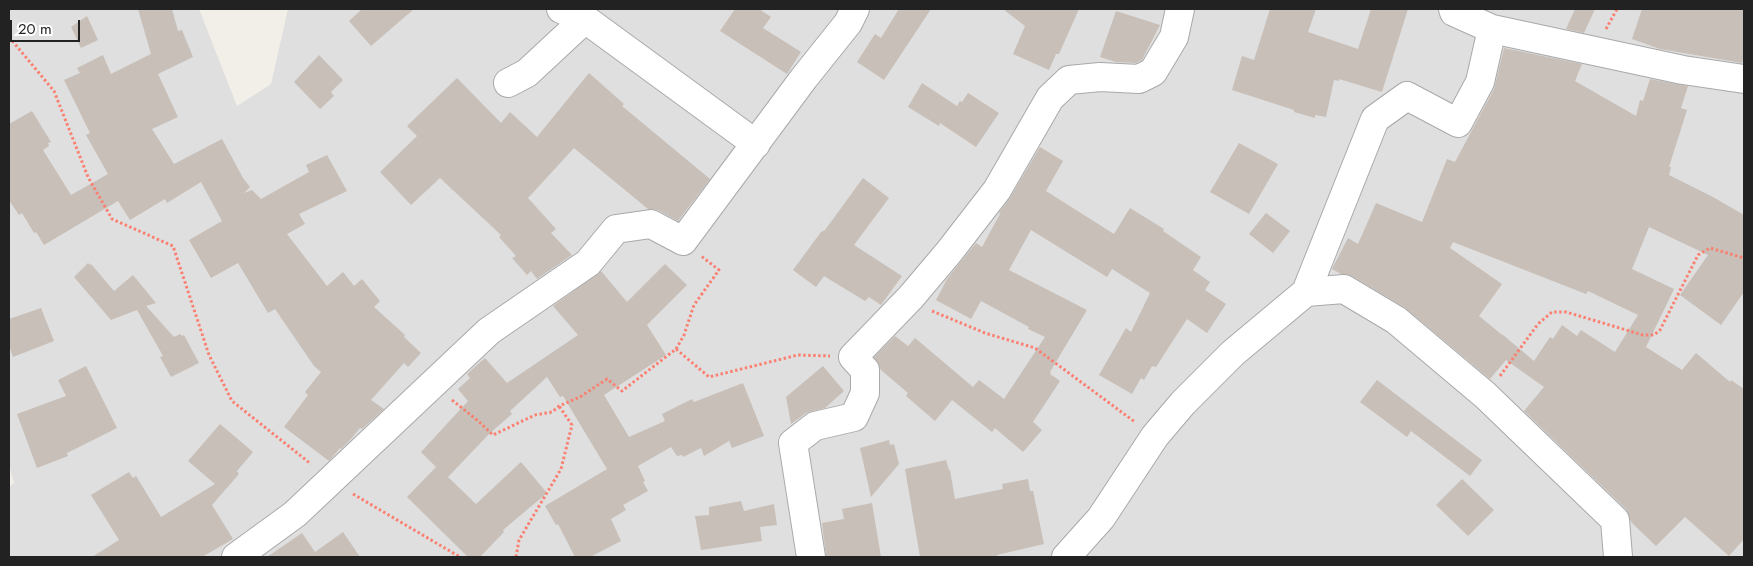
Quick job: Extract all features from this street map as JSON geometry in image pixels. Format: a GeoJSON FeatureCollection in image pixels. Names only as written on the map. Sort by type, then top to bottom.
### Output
{"type":"FeatureCollection","features":[{"type":"Feature","properties":{"kind":"street"},"geometry":{"type":"LineString","coordinates":[[236,557],[295,514],[489,331],[588,263],[616,228],[650,224],[683,241],[804,78],[848,23],[855,9]]}},
{"type":"Feature","properties":{"kind":"street"},"geometry":{"type":"LineString","coordinates":[[811,557],[793,442],[815,426],[854,418],[865,393],[865,370],[853,357],[910,297],[949,252],[997,190],[1050,98],[1069,80],[1100,77],[1140,79],[1153,72],[1174,37],[1180,9]]}},
{"type":"Feature","properties":{"kind":"street"},"geometry":{"type":"LineString","coordinates":[[1453,9],[1454,12],[1492,30],[1683,70],[1744,78]]}},
{"type":"Feature","properties":{"kind":"street"},"geometry":{"type":"LineString","coordinates":[[508,83],[527,73],[573,14],[756,144]]}},
{"type":"Feature","properties":{"kind":"street"},"geometry":{"type":"LineString","coordinates":[[1066,557],[1101,518],[1155,436],[1183,403],[1233,352],[1306,292],[1375,120],[1407,96],[1458,123],[1480,82],[1492,30]]}},
{"type":"Feature","properties":{"kind":"street"},"geometry":{"type":"LineString","coordinates":[[1306,292],[1344,289],[1396,320],[1486,395],[1615,520],[1618,557]]}},
{"type":"Feature","properties":{"kind":"path"},"geometry":{"type":"LineString","coordinates":[[9,37],[54,91],[88,177],[112,219],[173,246],[209,356],[232,400],[330,480],[460,557]]}},
{"type":"Feature","properties":{"kind":"path"},"geometry":{"type":"LineString","coordinates":[[432,384],[493,435],[534,415],[552,412],[559,406],[580,396],[607,379],[622,391],[676,350],[684,335],[694,306],[719,270],[683,241]]}},
{"type":"Feature","properties":{"kind":"path"},"geometry":{"type":"LineString","coordinates":[[1486,395],[1538,324],[1552,312],[1566,312],[1643,335],[1654,335],[1660,330],[1698,255],[1710,248],[1744,258]]}},
{"type":"Feature","properties":{"kind":"path"},"geometry":{"type":"LineString","coordinates":[[910,297],[930,310],[986,333],[1035,348],[1155,436]]}},
{"type":"Feature","properties":{"kind":"path"},"geometry":{"type":"LineString","coordinates":[[676,350],[708,377],[798,355],[853,357]]}},
{"type":"Feature","properties":{"kind":"path"},"geometry":{"type":"LineString","coordinates":[[516,557],[520,540],[561,469],[572,425],[559,406]]}},
{"type":"Feature","properties":{"kind":"shaded area"},"geometry":{"type":"Polygon","coordinates":[[[9,9],[199,9],[237,106],[271,84],[288,9],[1744,9],[1744,557],[9,557],[9,487],[14,483],[9,465],[9,9]]]}},
{"type":"Feature","properties":{"kind":"building"},"geometry":{"type":"Polygon","coordinates":[[[138,9],[172,9],[178,31],[182,30],[193,57],[158,74],[178,117],[152,129],[174,164],[222,139],[243,178],[250,187],[244,193],[252,190],[261,199],[309,172],[306,165],[327,155],[347,191],[299,214],[305,224],[287,234],[327,286],[343,272],[354,286],[362,279],[380,301],[374,307],[405,335],[404,337],[421,353],[408,367],[404,363],[371,400],[384,409],[362,429],[360,428],[329,461],[284,427],[308,395],[305,392],[321,372],[314,366],[275,309],[268,313],[238,263],[211,278],[189,240],[222,221],[201,182],[167,203],[165,199],[130,220],[118,201],[44,245],[22,213],[19,215],[9,200],[9,124],[32,111],[51,142],[43,150],[71,195],[108,174],[86,135],[90,133],[64,80],[80,73],[77,68],[103,55],[111,74],[151,54],[138,9]]]}},
{"type":"Feature","properties":{"kind":"building"},"geometry":{"type":"Polygon","coordinates":[[[362,9],[414,9],[371,46],[349,21],[362,9]]]}},
{"type":"Feature","properties":{"kind":"building"},"geometry":{"type":"Polygon","coordinates":[[[735,9],[759,9],[771,17],[763,28],[801,52],[787,74],[720,31],[735,9]]]}},
{"type":"Feature","properties":{"kind":"building"},"geometry":{"type":"Polygon","coordinates":[[[899,9],[931,9],[884,80],[857,62],[875,34],[881,38],[899,9]]]}},
{"type":"Feature","properties":{"kind":"building"},"geometry":{"type":"Polygon","coordinates":[[[1003,9],[1079,9],[1059,54],[1056,54],[1049,70],[1013,54],[1025,26],[1003,9]]]}},
{"type":"Feature","properties":{"kind":"building"},"geometry":{"type":"Polygon","coordinates":[[[1270,9],[1316,9],[1308,32],[1358,49],[1371,9],[1408,9],[1382,92],[1339,79],[1339,81],[1334,80],[1326,117],[1315,115],[1315,118],[1232,90],[1242,56],[1254,60],[1270,9]]]}},
{"type":"Feature","properties":{"kind":"building"},"geometry":{"type":"Polygon","coordinates":[[[1575,9],[1595,9],[1584,33],[1566,29],[1575,9]]]}},
{"type":"Feature","properties":{"kind":"building"},"geometry":{"type":"Polygon","coordinates":[[[1642,9],[1744,9],[1744,55],[1742,63],[1660,49],[1632,39],[1642,9]]]}},
{"type":"Feature","properties":{"kind":"building"},"geometry":{"type":"Polygon","coordinates":[[[1116,11],[1160,25],[1142,60],[1136,63],[1116,62],[1100,57],[1116,11]]]}},
{"type":"Feature","properties":{"kind":"building"},"geometry":{"type":"Polygon","coordinates":[[[87,16],[98,40],[81,48],[71,27],[87,16]]]}},
{"type":"Feature","properties":{"kind":"building"},"geometry":{"type":"Polygon","coordinates":[[[1504,48],[1582,64],[1575,81],[1636,116],[1640,100],[1643,101],[1650,79],[1688,86],[1681,108],[1687,110],[1669,167],[1671,167],[1669,175],[1744,215],[1744,292],[1721,325],[1680,295],[1708,255],[1649,227],[1632,269],[1674,289],[1646,347],[1682,370],[1696,353],[1730,382],[1731,380],[1744,389],[1744,539],[1729,556],[1685,517],[1656,546],[1631,522],[1626,509],[1524,411],[1544,387],[1506,360],[1490,379],[1404,307],[1352,276],[1341,274],[1332,269],[1348,238],[1358,244],[1376,203],[1422,222],[1447,159],[1455,162],[1494,89],[1504,48]],[[1453,242],[1450,248],[1502,284],[1479,316],[1534,361],[1550,337],[1553,339],[1562,325],[1577,336],[1581,330],[1615,352],[1638,315],[1588,291],[1586,294],[1453,242]]]}},
{"type":"Feature","properties":{"kind":"building"},"geometry":{"type":"Polygon","coordinates":[[[319,55],[343,80],[331,92],[334,96],[320,109],[294,82],[319,55]]]}},
{"type":"Feature","properties":{"kind":"building"},"geometry":{"type":"Polygon","coordinates":[[[589,73],[624,104],[622,106],[710,179],[678,221],[658,210],[648,209],[574,148],[528,198],[556,229],[551,233],[572,255],[537,279],[531,271],[527,275],[512,258],[516,256],[499,237],[501,235],[440,178],[411,205],[380,172],[417,136],[407,126],[457,78],[501,123],[510,112],[537,137],[589,73]]]}},
{"type":"Feature","properties":{"kind":"building"},"geometry":{"type":"Polygon","coordinates":[[[922,83],[957,106],[968,93],[999,113],[976,147],[940,123],[939,126],[908,107],[922,83]]]}},
{"type":"Feature","properties":{"kind":"building"},"geometry":{"type":"Polygon","coordinates":[[[1239,143],[1278,164],[1249,214],[1210,192],[1239,143]]]}},
{"type":"Feature","properties":{"kind":"building"},"geometry":{"type":"Polygon","coordinates":[[[1040,147],[1063,161],[1046,191],[1114,234],[1130,208],[1164,229],[1163,231],[1201,257],[1193,270],[1210,282],[1205,290],[1226,304],[1207,333],[1187,319],[1156,367],[1152,366],[1144,380],[1141,378],[1132,394],[1099,375],[1126,328],[1131,332],[1150,293],[1112,269],[1107,277],[1031,230],[1009,270],[1087,310],[1050,372],[1060,381],[1033,422],[1042,430],[1023,452],[995,428],[992,432],[952,400],[935,421],[906,396],[908,393],[881,370],[874,357],[895,336],[908,346],[915,338],[973,387],[979,380],[1004,399],[1045,337],[981,301],[971,319],[936,300],[947,279],[976,243],[982,247],[999,213],[1040,147]]]}},
{"type":"Feature","properties":{"kind":"building"},"geometry":{"type":"Polygon","coordinates":[[[863,178],[889,198],[854,245],[902,276],[881,305],[869,297],[865,301],[824,276],[816,287],[793,270],[863,178]]]}},
{"type":"Feature","properties":{"kind":"building"},"geometry":{"type":"Polygon","coordinates":[[[1266,213],[1290,231],[1273,253],[1249,234],[1266,213]]]}},
{"type":"Feature","properties":{"kind":"building"},"geometry":{"type":"Polygon","coordinates":[[[88,263],[91,264],[114,291],[133,275],[156,303],[146,306],[174,337],[180,334],[184,335],[199,363],[171,377],[160,357],[163,356],[137,310],[111,320],[74,277],[88,263]]]}},
{"type":"Feature","properties":{"kind":"building"},"geometry":{"type":"Polygon","coordinates":[[[665,264],[687,285],[647,325],[666,355],[604,395],[629,437],[665,421],[662,414],[692,399],[694,402],[743,383],[764,436],[732,448],[729,441],[704,456],[701,448],[683,457],[682,455],[677,456],[671,447],[638,466],[648,491],[623,505],[626,510],[611,519],[621,541],[590,557],[575,557],[558,524],[556,525],[545,506],[607,469],[563,396],[560,397],[547,377],[510,411],[512,414],[490,433],[448,477],[476,504],[521,462],[547,493],[503,530],[504,532],[480,557],[468,557],[407,497],[436,467],[421,452],[468,401],[458,389],[470,378],[467,374],[485,358],[507,383],[578,335],[553,306],[601,271],[627,302],[665,264]]]}},
{"type":"Feature","properties":{"kind":"building"},"geometry":{"type":"Polygon","coordinates":[[[41,308],[54,341],[13,357],[9,345],[9,319],[41,308]]]}},
{"type":"Feature","properties":{"kind":"building"},"geometry":{"type":"Polygon","coordinates":[[[86,366],[117,428],[67,453],[68,456],[37,468],[17,414],[66,396],[58,380],[86,366]]]}},
{"type":"Feature","properties":{"kind":"building"},"geometry":{"type":"Polygon","coordinates":[[[823,366],[844,391],[825,408],[806,413],[791,424],[786,397],[823,366]]]}},
{"type":"Feature","properties":{"kind":"building"},"geometry":{"type":"Polygon","coordinates":[[[1377,380],[1482,460],[1470,476],[1411,431],[1407,437],[1360,402],[1377,380]]]}},
{"type":"Feature","properties":{"kind":"building"},"geometry":{"type":"Polygon","coordinates":[[[220,424],[253,452],[237,471],[239,474],[212,505],[233,539],[202,557],[92,557],[119,540],[91,495],[129,472],[133,478],[136,476],[161,517],[215,484],[188,461],[220,424]]]}},
{"type":"Feature","properties":{"kind":"building"},"geometry":{"type":"Polygon","coordinates":[[[889,440],[890,445],[894,444],[899,464],[871,497],[860,448],[889,440]]]}},
{"type":"Feature","properties":{"kind":"building"},"geometry":{"type":"Polygon","coordinates":[[[946,460],[950,470],[955,499],[1003,489],[1002,484],[1028,479],[1030,491],[1033,491],[1044,544],[997,555],[997,557],[920,557],[905,469],[946,460]]]}},
{"type":"Feature","properties":{"kind":"building"},"geometry":{"type":"Polygon","coordinates":[[[1462,479],[1494,510],[1468,536],[1436,505],[1462,479]]]}},
{"type":"Feature","properties":{"kind":"building"},"geometry":{"type":"Polygon","coordinates":[[[741,501],[744,511],[774,504],[777,525],[760,527],[762,541],[701,550],[695,516],[709,515],[709,507],[741,501]]]}},
{"type":"Feature","properties":{"kind":"building"},"geometry":{"type":"Polygon","coordinates":[[[872,503],[881,557],[826,557],[822,523],[844,519],[842,509],[872,503]]]}},
{"type":"Feature","properties":{"kind":"building"},"geometry":{"type":"Polygon","coordinates":[[[343,532],[360,557],[267,557],[302,533],[315,552],[343,532]]]}}]}
